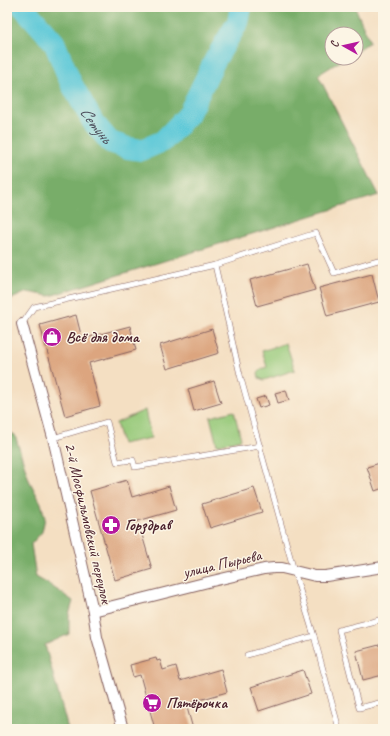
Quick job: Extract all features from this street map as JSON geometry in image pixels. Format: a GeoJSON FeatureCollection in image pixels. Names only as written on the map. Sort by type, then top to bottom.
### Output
{"type":"FeatureCollection","features":[{"type":"Feature","properties":{"kind":"street","name":"2-й Мосфильмовский переулок"},"geometry":{"type":"LineString","coordinates":[[22,324],[53,438],[93,611],[97,637],[123,729]]}},
{"type":"Feature","properties":{"kind":"street","name":"улица Пырьева"},"geometry":{"type":"LineString","coordinates":[[93,611],[264,569],[274,568],[315,576],[326,576],[383,567]]}},
{"type":"Feature","properties":{"kind":"lane"},"geometry":{"type":"LineString","coordinates":[[22,324],[34,307],[215,264],[316,233],[334,273],[378,260]]}},
{"type":"Feature","properties":{"kind":"lane"},"geometry":{"type":"LineString","coordinates":[[215,264],[240,375],[339,729]]}},
{"type":"Feature","properties":{"kind":"lane"},"geometry":{"type":"LineString","coordinates":[[53,438],[107,422],[117,462],[133,460],[135,467],[260,446]]}},
{"type":"Feature","properties":{"kind":"lane"},"geometry":{"type":"LineString","coordinates":[[383,619],[339,630],[359,708],[383,702]]}},
{"type":"Feature","properties":{"kind":"lane"},"geometry":{"type":"LineString","coordinates":[[247,655],[314,636]]}},
{"type":"Feature","properties":{"kind":"green space"},"geometry":{"type":"Polygon","coordinates":[[[7,7],[355,7],[363,26],[324,26],[324,66],[332,66],[318,75],[379,195],[50,296],[27,292],[7,301],[7,7]]]}},
{"type":"Feature","properties":{"kind":"green space"},"geometry":{"type":"Polygon","coordinates":[[[364,28],[370,42],[364,46],[364,28]]]}},
{"type":"Feature","properties":{"kind":"green space"},"geometry":{"type":"Polygon","coordinates":[[[286,343],[295,370],[264,380],[259,378],[258,373],[261,369],[267,367],[262,351],[286,343]]]}},
{"type":"Feature","properties":{"kind":"green space"},"geometry":{"type":"Polygon","coordinates":[[[145,410],[151,438],[122,444],[116,423],[145,410]]]}},
{"type":"Feature","properties":{"kind":"green space"},"geometry":{"type":"Polygon","coordinates":[[[234,411],[241,439],[217,445],[210,417],[234,411]]]}},
{"type":"Feature","properties":{"kind":"green space"},"geometry":{"type":"Polygon","coordinates":[[[7,431],[15,435],[29,480],[41,503],[45,518],[42,532],[31,544],[36,577],[73,601],[69,615],[69,634],[45,645],[68,729],[7,729],[7,431]]]}},
{"type":"Feature","properties":{"kind":"building"},"geometry":{"type":"Polygon","coordinates":[[[307,264],[315,290],[257,306],[250,280],[307,264]]]}},
{"type":"Feature","properties":{"kind":"building"},"geometry":{"type":"Polygon","coordinates":[[[372,274],[379,302],[327,316],[319,288],[372,274]]]}},
{"type":"Feature","properties":{"kind":"building"},"geometry":{"type":"Polygon","coordinates":[[[76,315],[82,339],[130,326],[136,350],[89,363],[100,406],[65,416],[40,325],[76,315]]]}},
{"type":"Feature","properties":{"kind":"building"},"geometry":{"type":"Polygon","coordinates":[[[212,329],[219,353],[167,369],[160,345],[212,329]]]}},
{"type":"Feature","properties":{"kind":"building"},"geometry":{"type":"Polygon","coordinates":[[[214,381],[221,403],[194,411],[188,389],[214,381]]]}},
{"type":"Feature","properties":{"kind":"building"},"geometry":{"type":"Polygon","coordinates":[[[286,390],[289,400],[278,403],[275,393],[286,390]]]}},
{"type":"Feature","properties":{"kind":"building"},"geometry":{"type":"Polygon","coordinates":[[[266,396],[269,405],[259,408],[256,399],[266,396]]]}},
{"type":"Feature","properties":{"kind":"building"},"geometry":{"type":"Polygon","coordinates":[[[383,462],[383,488],[375,491],[367,467],[383,462]]]}},
{"type":"Feature","properties":{"kind":"building"},"geometry":{"type":"Polygon","coordinates":[[[127,480],[132,497],[169,486],[176,510],[138,521],[152,569],[115,580],[90,491],[127,480]]]}},
{"type":"Feature","properties":{"kind":"building"},"geometry":{"type":"Polygon","coordinates":[[[254,488],[262,512],[210,528],[202,504],[254,488]]]}},
{"type":"Feature","properties":{"kind":"building"},"geometry":{"type":"Polygon","coordinates":[[[383,644],[383,675],[363,680],[356,651],[383,644]]]}},
{"type":"Feature","properties":{"kind":"building"},"geometry":{"type":"Polygon","coordinates":[[[156,658],[157,661],[160,660],[163,670],[176,666],[180,681],[221,669],[227,692],[186,704],[193,729],[155,729],[140,675],[133,677],[130,665],[156,658]]]}},
{"type":"Feature","properties":{"kind":"building"},"geometry":{"type":"Polygon","coordinates":[[[303,670],[311,694],[259,711],[251,687],[303,670]]]}},
{"type":"Feature","properties":{"kind":"waterway","name":"Сетунь"},"geometry":{"type":"LineString","coordinates":[[23,7],[54,42],[71,83],[93,122],[110,142],[128,148],[142,150],[163,141],[188,115],[215,60],[238,22],[241,7]]}},
{"type":"Feature","properties":{"kind":"place","name":"Всё для дома"},"geometry":{"type":"Point","coordinates":[52,337]}},
{"type":"Feature","properties":{"kind":"place","name":"Горздрав"},"geometry":{"type":"Point","coordinates":[111,525]}},
{"type":"Feature","properties":{"kind":"place","name":"Пятёрочка"},"geometry":{"type":"Point","coordinates":[152,703]}}]}
